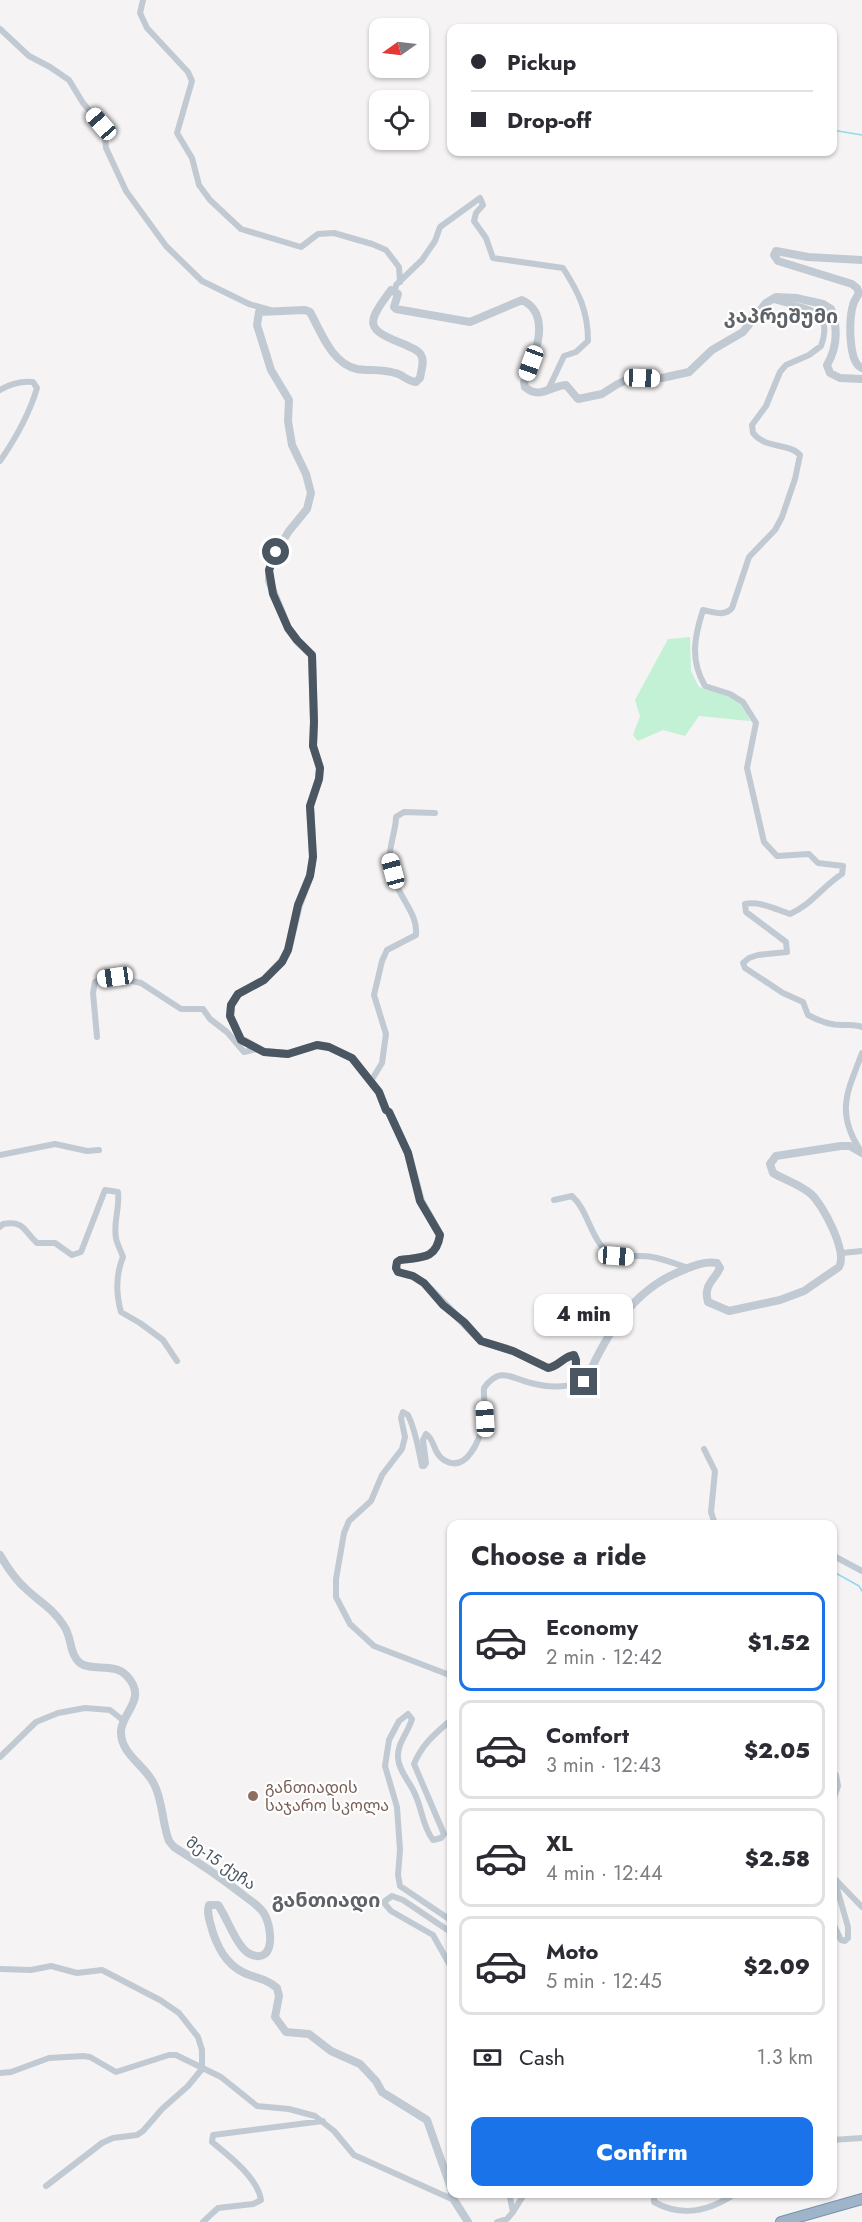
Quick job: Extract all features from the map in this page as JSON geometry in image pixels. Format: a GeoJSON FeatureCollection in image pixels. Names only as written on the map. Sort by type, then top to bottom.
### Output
{"type":"FeatureCollection","features":[{"type":"Feature","properties":{"kind":"highway"},"geometry":{"type":"LineString","coordinates":[[781,2222],[862,2199]]}},
{"type":"Feature","properties":{"kind":"street"},"geometry":{"type":"LineString","coordinates":[[143,0],[140,13],[147,28],[188,72],[192,81],[177,133],[192,158],[200,185],[210,200],[241,229],[301,247],[318,234],[334,233],[386,250],[399,267],[400,282]]}},
{"type":"Feature","properties":{"kind":"street"},"geometry":{"type":"LineString","coordinates":[[0,29],[29,56],[50,67],[69,81],[83,103],[101,124],[106,148],[126,191],[166,246],[202,281],[249,304],[270,310]]}},
{"type":"Feature","properties":{"kind":"street"},"geometry":{"type":"LineString","coordinates":[[547,392],[564,356],[576,352],[588,341],[588,318],[574,285],[562,268],[493,258],[486,238],[474,221],[476,213],[483,205],[480,198],[440,227],[435,241],[422,260],[396,285],[395,291],[398,294],[394,307],[470,322],[518,301],[526,301],[536,315],[540,333],[524,382],[525,387],[531,392],[547,392],[558,386],[566,385],[578,399],[589,398],[602,394],[628,379],[662,378],[689,372],[712,350],[743,332],[771,299],[782,296],[823,304],[831,309],[835,348],[827,365],[828,369],[840,378],[862,379]]}},
{"type":"Feature","properties":{"kind":"street"},"geometry":{"type":"LineString","coordinates":[[862,260],[808,257],[776,251],[774,255],[778,261],[852,284],[857,288],[860,293],[853,305],[851,330],[853,359],[857,366],[862,368]]}},
{"type":"Feature","properties":{"kind":"street"},"geometry":{"type":"LineString","coordinates":[[395,291],[391,290],[375,312],[372,326],[374,330],[387,338],[419,352],[423,357],[420,378],[416,382],[408,381],[396,373],[355,369],[344,364],[333,354],[310,312],[305,310],[259,312],[258,325],[271,369],[288,395],[288,421],[292,445],[306,474],[311,493],[307,509],[289,531],[276,552],[269,570],[270,581],[288,628],[312,655],[313,746],[320,768],[319,779],[310,806],[313,857],[298,905],[288,950],[275,970],[264,980],[238,994],[231,1005],[230,1016],[238,1034],[248,1045],[264,1052],[288,1054],[317,1045],[329,1047],[352,1058],[379,1092],[408,1153],[420,1201],[440,1235],[438,1247],[432,1253],[425,1257],[400,1260],[397,1262],[398,1272],[413,1276],[424,1283],[481,1341],[513,1351],[548,1368],[553,1368],[574,1355],[576,1360],[574,1376],[578,1383]]}},
{"type":"Feature","properties":{"kind":"street"},"geometry":{"type":"LineString","coordinates":[[771,299],[811,309],[819,315],[824,326],[820,346],[809,355],[786,365],[780,372],[766,405],[752,425],[753,433],[764,442],[797,451],[800,455],[795,479],[775,530],[749,557],[732,608],[727,613],[721,614],[703,610],[698,627],[695,663],[705,686],[730,694],[743,702],[756,723],[747,768],[764,842],[777,856],[808,854],[818,863],[843,866],[842,874],[828,882],[803,908],[790,914],[770,906],[745,904],[746,912],[786,942],[788,948],[787,952],[749,958],[743,963],[745,968],[783,993],[802,1002],[808,1015],[822,1022],[862,1027]]}},
{"type":"Feature","properties":{"kind":"street"},"geometry":{"type":"LineString","coordinates":[[0,390],[8,385],[28,382],[33,382],[37,388],[32,406],[14,442],[0,460]]}},
{"type":"Feature","properties":{"kind":"street"},"geometry":{"type":"LineString","coordinates":[[371,1081],[382,1063],[386,1034],[374,995],[382,961],[387,950],[416,935],[417,922],[396,885],[389,858],[396,830],[396,818],[404,812],[435,813]]}},
{"type":"Feature","properties":{"kind":"street"},"geometry":{"type":"LineString","coordinates":[[97,1037],[93,993],[95,982],[115,977],[141,983],[181,1009],[203,1009],[210,1019],[226,1032],[244,1052],[257,1049]]}},
{"type":"Feature","properties":{"kind":"street"},"geometry":{"type":"LineString","coordinates":[[861,1151],[852,1138],[846,1114],[846,1095],[862,1053]]}},
{"type":"Feature","properties":{"kind":"street"},"geometry":{"type":"LineString","coordinates":[[0,1155],[55,1144],[87,1151],[99,1150]]}},
{"type":"Feature","properties":{"kind":"street"},"geometry":{"type":"LineString","coordinates":[[447,1674],[374,1646],[350,1624],[336,1597],[339,1562],[346,1527],[371,1501],[382,1475],[402,1449],[405,1437],[401,1418],[403,1412],[411,1421],[418,1442],[422,1466],[426,1463],[423,1440],[426,1434],[431,1438],[441,1459],[457,1463],[464,1462],[478,1438],[485,1419],[484,1388],[495,1377],[507,1375],[546,1386],[584,1382],[611,1330],[635,1299],[658,1282],[705,1262],[719,1264],[718,1272],[708,1284],[706,1298],[708,1302],[729,1311],[780,1300],[804,1291],[839,1267],[843,1261],[840,1244],[814,1196],[773,1173],[770,1164],[776,1156],[788,1153],[841,1146],[850,1146],[861,1151]]}},
{"type":"Feature","properties":{"kind":"street"},"geometry":{"type":"LineString","coordinates":[[0,1227],[12,1222],[21,1225],[29,1231],[37,1243],[55,1243],[72,1255],[81,1252],[105,1190],[118,1192],[120,1205],[116,1223],[116,1239],[123,1257],[119,1267],[118,1299],[121,1311],[162,1340],[177,1361]]}},
{"type":"Feature","properties":{"kind":"street"},"geometry":{"type":"LineString","coordinates":[[554,1200],[572,1196],[580,1204],[604,1250],[616,1256],[652,1256],[688,1268]]}},
{"type":"Feature","properties":{"kind":"street"},"geometry":{"type":"LineString","coordinates":[[842,1253],[862,1251]]}},
{"type":"Feature","properties":{"kind":"street"},"geometry":{"type":"LineString","coordinates":[[704,1449],[715,1471],[711,1512],[714,1520]]}},
{"type":"Feature","properties":{"kind":"street","name":"მე-15 ქუჩა"},"geometry":{"type":"LineString","coordinates":[[0,1555],[25,1588],[54,1611],[66,1627],[71,1649],[78,1662],[85,1665],[108,1667],[128,1677],[135,1698],[134,1705],[121,1730],[123,1743],[159,1794],[169,1841],[174,1847],[216,1874],[256,1904],[265,1914],[271,1946],[267,1952],[251,1955],[241,1947],[218,1905],[209,1905],[211,1925],[222,1954],[238,1970],[268,1981],[277,1988],[279,1996],[275,2018],[283,2030],[309,2034],[331,2051],[355,2061],[376,2081],[382,2092],[427,2120],[447,2180]]}},
{"type":"Feature","properties":{"kind":"street"},"geometry":{"type":"LineString","coordinates":[[837,1558],[862,1570]]}},
{"type":"Feature","properties":{"kind":"street"},"geometry":{"type":"LineString","coordinates":[[0,1757],[36,1722],[58,1713],[85,1708],[110,1710],[124,1721]]}},
{"type":"Feature","properties":{"kind":"street"},"geometry":{"type":"LineString","coordinates":[[447,1724],[420,1749],[414,1764],[444,1834],[441,1839],[433,1840],[428,1834],[415,1794],[400,1764],[399,1749],[412,1719],[408,1714],[399,1720],[389,1740],[385,1766],[398,1807],[400,1886],[447,1918]]}},
{"type":"Feature","properties":{"kind":"street"},"geometry":{"type":"LineString","coordinates":[[837,1881],[862,1907]]}},
{"type":"Feature","properties":{"kind":"street"},"geometry":{"type":"LineString","coordinates":[[837,1887],[848,1928],[848,1938],[845,1941],[841,1940],[837,1932]]}},
{"type":"Feature","properties":{"kind":"street"},"geometry":{"type":"LineString","coordinates":[[447,1930],[403,1900],[392,1896],[385,1901],[391,1911],[432,1935],[447,1960]]}},
{"type":"Feature","properties":{"kind":"street"},"geometry":{"type":"LineString","coordinates":[[0,1969],[31,1970],[51,1966],[77,1973],[102,1970],[160,2000],[179,2013],[198,2037],[202,2050],[202,2069],[143,2131],[137,2135],[113,2138],[102,2143],[46,2186]]}},
{"type":"Feature","properties":{"kind":"street"},"geometry":{"type":"LineString","coordinates":[[0,2073],[11,2072],[49,2058],[82,2056],[90,2057],[116,2072],[176,2055],[221,2077],[257,2106],[304,2112],[323,2121],[354,2155],[447,2193]]}},
{"type":"Feature","properties":{"kind":"street"},"geometry":{"type":"LineString","coordinates":[[203,2222],[218,2208],[254,2204],[261,2200],[256,2188],[240,2166],[212,2142],[213,2135],[323,2121]]}},
{"type":"Feature","properties":{"kind":"street"},"geometry":{"type":"LineString","coordinates":[[837,2140],[862,2138]]}},
{"type":"Feature","properties":{"kind":"street","name":"მე-15 ქუჩა"},"geometry":{"type":"LineString","coordinates":[[454,2198],[468,2222]]}},
{"type":"Feature","properties":{"kind":"street"},"geometry":{"type":"LineString","coordinates":[[510,2198],[513,2212]]}},
{"type":"Feature","properties":{"kind":"street"},"geometry":{"type":"LineString","coordinates":[[497,2222],[507,2219],[522,2198]]}},
{"type":"Feature","properties":{"kind":"street"},"geometry":{"type":"LineString","coordinates":[[654,2198],[654,2202],[664,2208],[682,2211],[710,2208],[727,2198]]}},
{"type":"Feature","properties":{"kind":"green space"},"geometry":{"type":"Polygon","coordinates":[[[690,637],[691,671],[699,687],[731,696],[743,703],[750,721],[699,716],[685,736],[663,730],[638,741],[633,735],[640,716],[635,700],[668,639],[690,637]]]}},
{"type":"Feature","properties":{"kind":"waterway"},"geometry":{"type":"LineString","coordinates":[[837,131],[862,135]]}},
{"type":"Feature","properties":{"kind":"waterway"},"geometry":{"type":"LineString","coordinates":[[837,1574],[859,1586],[862,1591]]}},
{"type":"Feature","properties":{"kind":"place","name":"განთიადის საჯარო სკოლა"},"geometry":{"type":"Point","coordinates":[253,1796]}},
{"type":"Feature","properties":{"kind":"district","name":"კაპრეშუმი"},"geometry":{"type":"Point","coordinates":[781,316]}},
{"type":"Feature","properties":{"kind":"district","name":"განთიადი"},"geometry":{"type":"Point","coordinates":[326,1900]}},
{"type":"Feature","properties":{"kind":"route"},"geometry":{"type":"LineString","coordinates":[[276,552],[269,570],[273,594],[288,628],[312,655],[313,746],[320,768],[319,779],[310,806],[313,857],[310,876],[298,905],[293,935],[282,962],[264,980],[238,994],[231,1005],[230,1016],[241,1040],[264,1052],[288,1054],[317,1045],[329,1047],[352,1058],[379,1092],[389,1112],[408,1153],[420,1201],[440,1235],[438,1247],[432,1253],[425,1257],[400,1260],[397,1262],[398,1272],[413,1276],[424,1283],[443,1305],[464,1322],[481,1341],[513,1351],[548,1368],[553,1368],[574,1355],[576,1360],[574,1376],[578,1383],[584,1382]]}}]}
